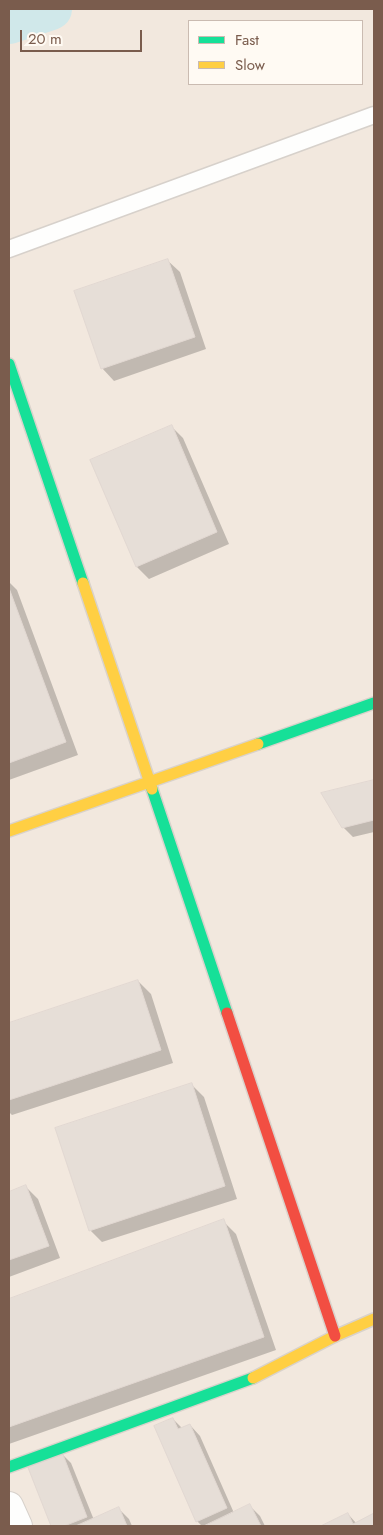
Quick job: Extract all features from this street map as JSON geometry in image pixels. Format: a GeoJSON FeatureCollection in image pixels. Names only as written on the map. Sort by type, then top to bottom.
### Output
{"type":"FeatureCollection","features":[{"type":"Feature","properties":{"kind":"street"},"geometry":{"type":"LineString","coordinates":[[9,364],[335,1336]]}},
{"type":"Feature","properties":{"kind":"street"},"geometry":{"type":"LineString","coordinates":[[9,831],[374,703]]}},
{"type":"Feature","properties":{"kind":"street"},"geometry":{"type":"LineString","coordinates":[[9,1467],[257,1376],[335,1336],[374,1319]]}},
{"type":"Feature","properties":{"kind":"street"},"geometry":{"type":"LineString","coordinates":[[9,1506],[18,1526]]}},
{"type":"Feature","properties":{"kind":"lane"},"geometry":{"type":"LineString","coordinates":[[9,249],[374,116]]}},
{"type":"Feature","properties":{"kind":"shaded area"},"geometry":{"type":"Polygon","coordinates":[[[9,9],[374,9],[374,1526],[9,1526],[9,9]]]}},
{"type":"Feature","properties":{"kind":"building"},"geometry":{"type":"Polygon","coordinates":[[[168,259],[195,337],[101,369],[74,291],[168,259]]]}},
{"type":"Feature","properties":{"kind":"building"},"geometry":{"type":"Polygon","coordinates":[[[172,425],[217,532],[136,567],[90,460],[172,425]]]}},
{"type":"Feature","properties":{"kind":"building"},"geometry":{"type":"Polygon","coordinates":[[[9,588],[66,742],[9,763],[9,588]]]}},
{"type":"Feature","properties":{"kind":"building"},"geometry":{"type":"Polygon","coordinates":[[[374,780],[374,820],[342,828],[321,793],[374,780]]]}},
{"type":"Feature","properties":{"kind":"building"},"geometry":{"type":"Polygon","coordinates":[[[138,980],[161,1050],[9,1100],[9,1023],[138,980]]]}},
{"type":"Feature","properties":{"kind":"building"},"geometry":{"type":"Polygon","coordinates":[[[192,1083],[225,1186],[89,1231],[55,1128],[192,1083]]]}},
{"type":"Feature","properties":{"kind":"building"},"geometry":{"type":"Polygon","coordinates":[[[26,1185],[49,1246],[9,1260],[9,1192],[26,1185]]]}},
{"type":"Feature","properties":{"kind":"building"},"geometry":{"type":"Polygon","coordinates":[[[224,1219],[264,1337],[9,1427],[9,1299],[224,1219]]]}},
{"type":"Feature","properties":{"kind":"building"},"geometry":{"type":"Polygon","coordinates":[[[173,1418],[178,1429],[190,1424],[227,1508],[196,1522],[154,1426],[173,1418]]]}},
{"type":"Feature","properties":{"kind":"building"},"geometry":{"type":"Polygon","coordinates":[[[62,1452],[87,1517],[64,1526],[51,1526],[27,1465],[62,1452]]]}},
{"type":"Feature","properties":{"kind":"building"},"geometry":{"type":"Polygon","coordinates":[[[250,1504],[261,1526],[204,1526],[250,1504]]]}},
{"type":"Feature","properties":{"kind":"building"},"geometry":{"type":"Polygon","coordinates":[[[119,1507],[127,1526],[76,1526],[119,1507]]]}},
{"type":"Feature","properties":{"kind":"building"},"geometry":{"type":"Polygon","coordinates":[[[348,1513],[353,1524],[374,1513],[374,1526],[321,1526],[348,1513]]]}},
{"type":"Feature","properties":{"kind":"waterway"},"geometry":{"type":"LineString","coordinates":[[9,23],[51,9]]}},
{"type":"Feature","properties":{"kind":"traffic: fast"},"geometry":{"type":"LineString","coordinates":[[9,364],[83,583]]}},
{"type":"Feature","properties":{"kind":"traffic: fast"},"geometry":{"type":"LineString","coordinates":[[258,744],[374,703]]}},
{"type":"Feature","properties":{"kind":"traffic: fast"},"geometry":{"type":"LineString","coordinates":[[152,789],[227,1013]]}},
{"type":"Feature","properties":{"kind":"traffic: fast"},"geometry":{"type":"LineString","coordinates":[[9,1467],[253,1378]]}},
{"type":"Feature","properties":{"kind":"traffic: slow"},"geometry":{"type":"LineString","coordinates":[[83,583],[152,789]]}},
{"type":"Feature","properties":{"kind":"traffic: slow"},"geometry":{"type":"LineString","coordinates":[[9,831],[258,744]]}},
{"type":"Feature","properties":{"kind":"traffic: slow"},"geometry":{"type":"LineString","coordinates":[[253,1378],[335,1336],[374,1319]]}},
{"type":"Feature","properties":{"kind":"traffic: jam"},"geometry":{"type":"LineString","coordinates":[[227,1013],[335,1336]]}}]}
